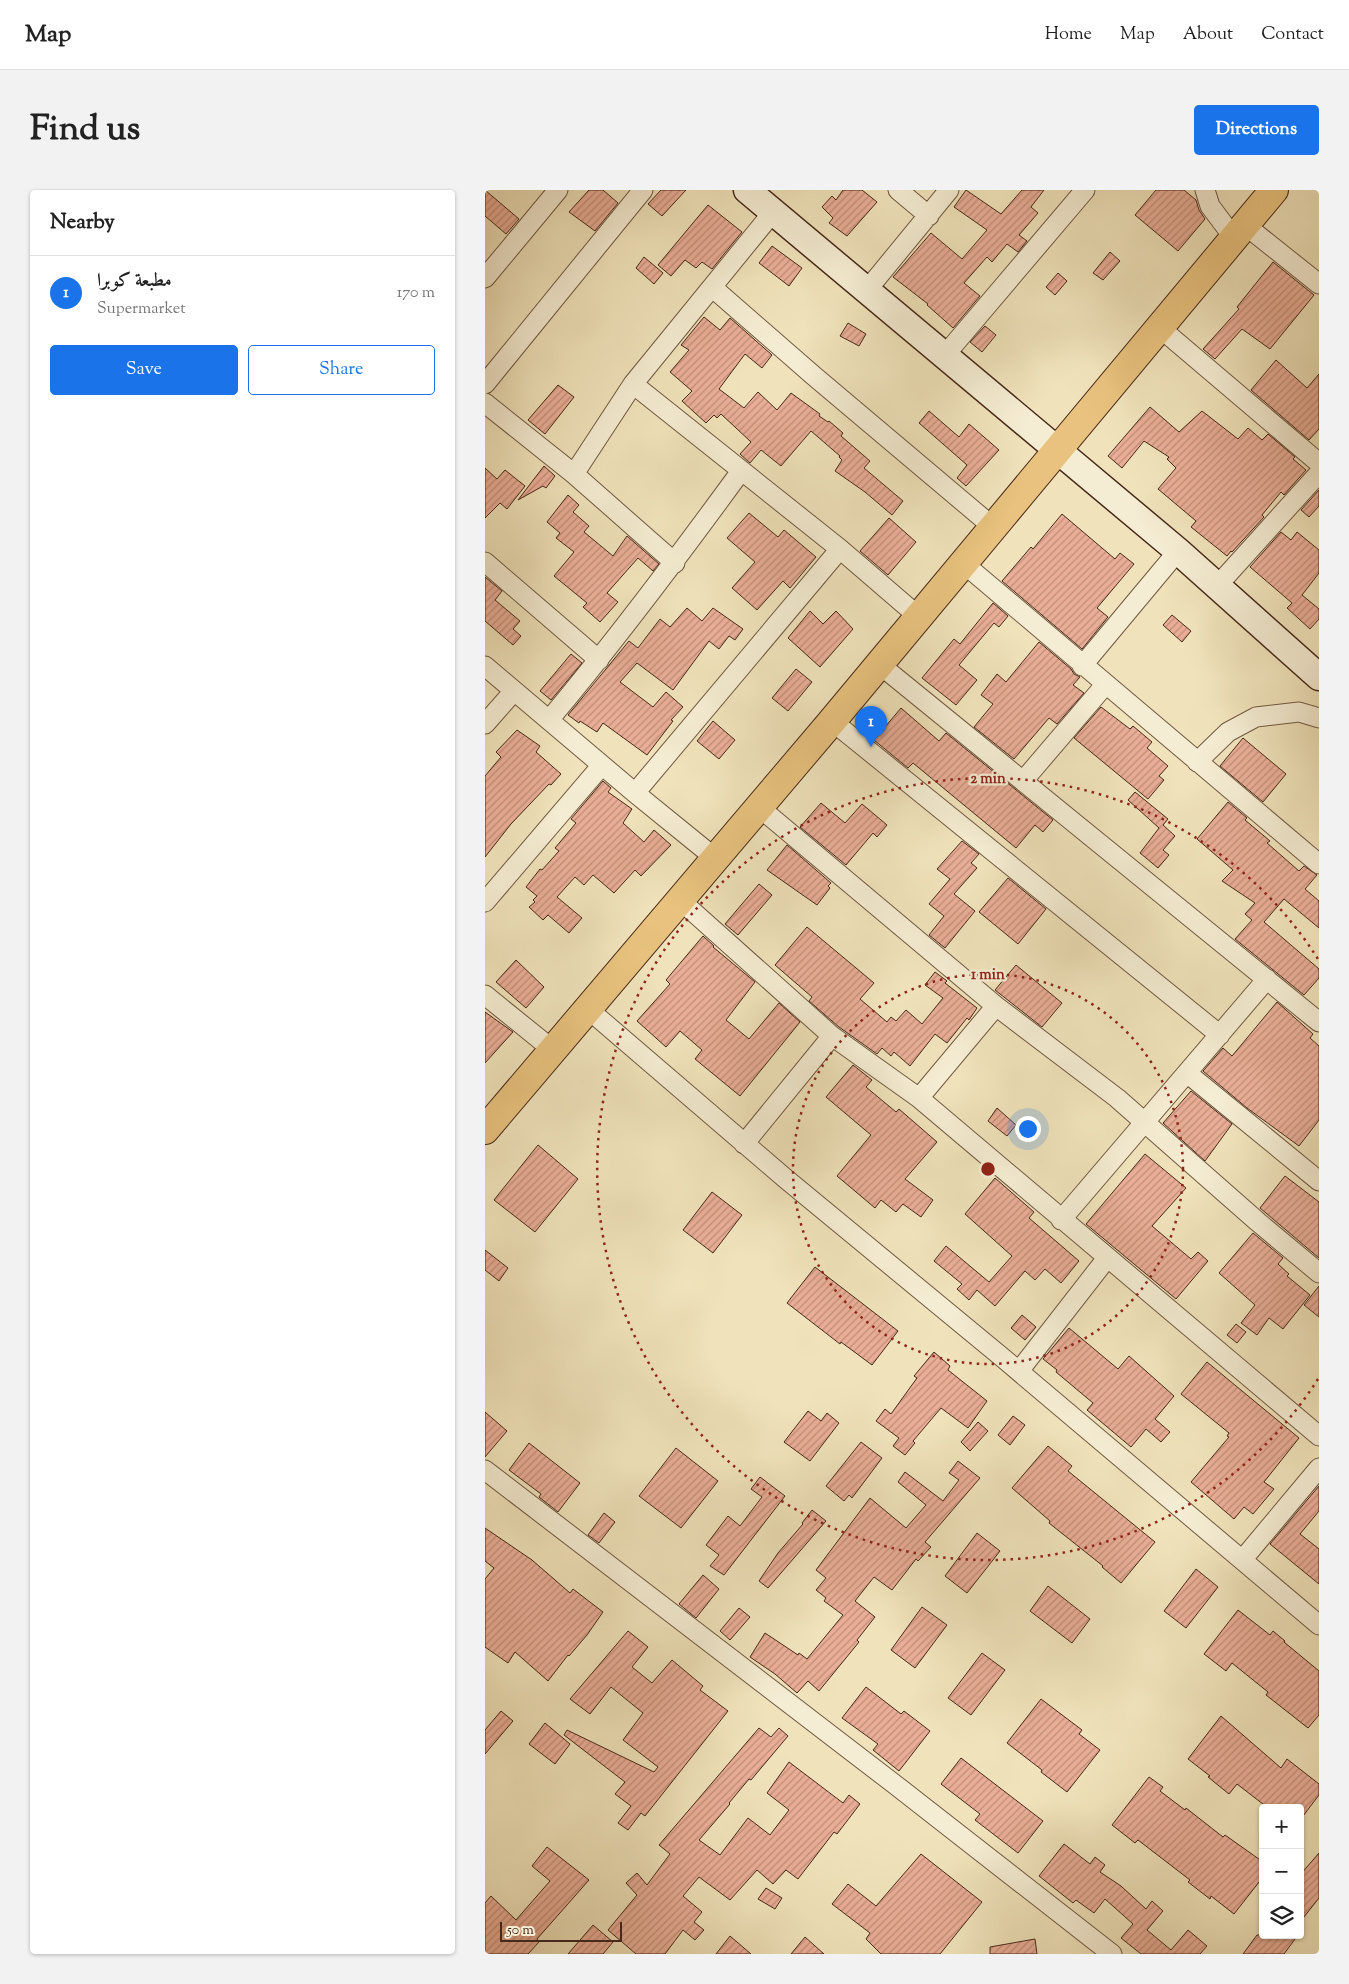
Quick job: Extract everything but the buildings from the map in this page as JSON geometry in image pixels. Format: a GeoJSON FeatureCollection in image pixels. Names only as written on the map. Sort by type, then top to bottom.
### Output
{"type":"FeatureCollection","features":[{"type":"Feature","properties":{"kind":"highway"},"geometry":{"type":"LineString","coordinates":[[485,1130],[832,721],[1274,190]]}},
{"type":"Feature","properties":{"kind":"street"},"geometry":{"type":"LineString","coordinates":[[487,270],[558,190]]}},
{"type":"Feature","properties":{"kind":"street"},"geometry":{"type":"LineString","coordinates":[[485,384],[643,190]]}},
{"type":"Feature","properties":{"kind":"street"},"geometry":{"type":"LineString","coordinates":[[747,190],[1218,585],[1319,677]]}},
{"type":"Feature","properties":{"kind":"street"},"geometry":{"type":"LineString","coordinates":[[897,190],[929,216]]}},
{"type":"Feature","properties":{"kind":"street"},"geometry":{"type":"LineString","coordinates":[[867,290],[949,190]]}},
{"type":"Feature","properties":{"kind":"street"},"geometry":{"type":"LineString","coordinates":[[945,355],[1085,190]]}},
{"type":"Feature","properties":{"kind":"street"},"geometry":{"type":"LineString","coordinates":[[1205,190],[1210,206],[1239,231],[1319,284]]}},
{"type":"Feature","properties":{"kind":"street"},"geometry":{"type":"LineString","coordinates":[[573,474],[633,384],[773,212]]}},
{"type":"Feature","properties":{"kind":"street"},"geometry":{"type":"LineString","coordinates":[[713,288],[993,527]]}},
{"type":"Feature","properties":{"kind":"street"},"geometry":{"type":"LineString","coordinates":[[1159,327],[1319,464]]}},
{"type":"Feature","properties":{"kind":"street"},"geometry":{"type":"LineString","coordinates":[[633,384],[840,549],[919,617]]}},
{"type":"Feature","properties":{"kind":"street"},"geometry":{"type":"LineString","coordinates":[[485,403],[573,474],[675,563]]}},
{"type":"Feature","properties":{"kind":"street"},"geometry":{"type":"LineString","coordinates":[[549,720],[675,563],[741,471]]}},
{"type":"Feature","properties":{"kind":"street"},"geometry":{"type":"LineString","coordinates":[[1218,585],[1319,473]]}},
{"type":"Feature","properties":{"kind":"street"},"geometry":{"type":"LineString","coordinates":[[635,794],[840,549]]}},
{"type":"Feature","properties":{"kind":"street"},"geometry":{"type":"LineString","coordinates":[[1082,666],[1178,551]]}},
{"type":"Feature","properties":{"kind":"street"},"geometry":{"type":"LineString","coordinates":[[485,562],[599,660]]}},
{"type":"Feature","properties":{"kind":"street"},"geometry":{"type":"LineString","coordinates":[[963,564],[1319,864]]}},
{"type":"Feature","properties":{"kind":"street"},"geometry":{"type":"LineString","coordinates":[[879,664],[1319,1022]]}},
{"type":"Feature","properties":{"kind":"street"},"geometry":{"type":"LineString","coordinates":[[485,666],[635,794],[715,858]]}},
{"type":"Feature","properties":{"kind":"street"},"geometry":{"type":"LineString","coordinates":[[1023,781],[1105,685]]}},
{"type":"Feature","properties":{"kind":"street"},"geometry":{"type":"LineString","coordinates":[[485,724],[514,691]]}},
{"type":"Feature","properties":{"kind":"street"},"geometry":{"type":"LineString","coordinates":[[1197,762],[1228,732],[1256,717],[1299,712],[1319,718]]}},
{"type":"Feature","properties":{"kind":"street"},"geometry":{"type":"LineString","coordinates":[[832,721],[1220,1035]]}},
{"type":"Feature","properties":{"kind":"street"},"geometry":{"type":"LineString","coordinates":[[485,902],[602,765]]}},
{"type":"Feature","properties":{"kind":"street"},"geometry":{"type":"LineString","coordinates":[[759,807],[996,1006],[1117,1098],[1319,1273]]}},
{"type":"Feature","properties":{"kind":"street"},"geometry":{"type":"LineString","coordinates":[[680,900],[832,1036],[919,1098],[1061,1220],[1319,1436]]}},
{"type":"Feature","properties":{"kind":"street"},"geometry":{"type":"LineString","coordinates":[[1061,1220],[1267,979]]}},
{"type":"Feature","properties":{"kind":"street"},"geometry":{"type":"LineString","coordinates":[[485,995],[553,1050]]}},
{"type":"Feature","properties":{"kind":"street"},"geometry":{"type":"LineString","coordinates":[[919,1098],[996,1006]]}},
{"type":"Feature","properties":{"kind":"street"},"geometry":{"type":"LineString","coordinates":[[588,1009],[745,1144],[1019,1371],[1319,1625]]}},
{"type":"Feature","properties":{"kind":"street"},"geometry":{"type":"LineString","coordinates":[[745,1144],[832,1036]]}},
{"type":"Feature","properties":{"kind":"street"},"geometry":{"type":"LineString","coordinates":[[1187,1073],[1319,1181]]}},
{"type":"Feature","properties":{"kind":"street"},"geometry":{"type":"LineString","coordinates":[[1019,1371],[1107,1258]]}},
{"type":"Feature","properties":{"kind":"street"},"geometry":{"type":"LineString","coordinates":[[1243,1559],[1319,1468]]}},
{"type":"Feature","properties":{"kind":"street"},"geometry":{"type":"LineString","coordinates":[[485,1470],[893,1783],[1112,1954]]}},
{"type":"Feature","properties":{"kind":"place","name":"مطبعة كوبرا"},"geometry":{"type":"Point","coordinates":[871,747]}}]}
